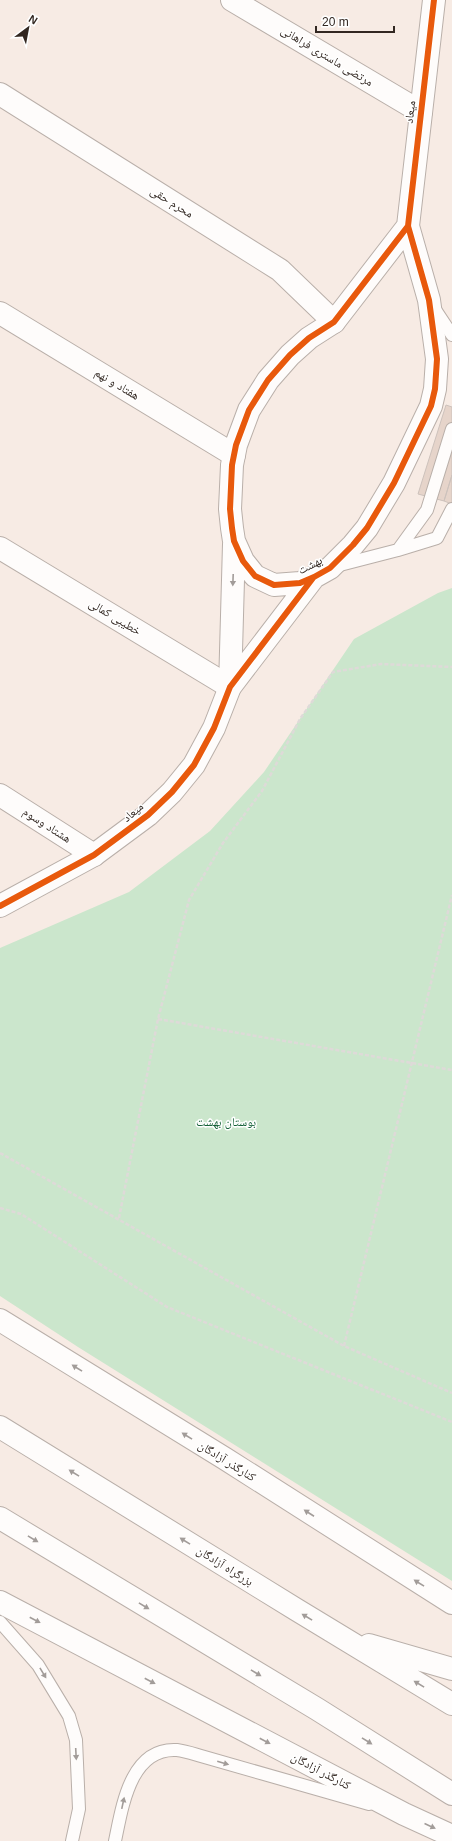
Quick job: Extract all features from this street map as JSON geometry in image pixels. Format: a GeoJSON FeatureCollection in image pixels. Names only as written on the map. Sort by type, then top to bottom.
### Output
{"type":"FeatureCollection","features":[{"type":"Feature","properties":{"kind":"main road","name":"مرتضی ماستری فراهانی"},"geometry":{"type":"LineString","coordinates":[[232,0],[421,112]]}},
{"type":"Feature","properties":{"kind":"main road","name":"میعاد"},"geometry":{"type":"LineString","coordinates":[[408,226],[434,0]]}},
{"type":"Feature","properties":{"kind":"main road","name":"محرم حقی"},"geometry":{"type":"LineString","coordinates":[[0,94],[280,270],[334,322]]}},
{"type":"Feature","properties":{"kind":"main road","name":"بهشت"},"geometry":{"type":"LineString","coordinates":[[408,226],[429,300],[437,359],[435,389],[431,406],[407,460],[378,510],[353,545],[322,573],[300,583],[274,585],[255,576],[243,561],[234,541],[230,509],[230,487],[234,455],[250,410],[268,380],[290,355],[309,338],[334,322],[408,226]]}},
{"type":"Feature","properties":{"kind":"main road","name":"هفتاد و نهم"},"geometry":{"type":"LineString","coordinates":[[0,313],[234,455]]}},
{"type":"Feature","properties":{"kind":"main road"},"geometry":{"type":"LineString","coordinates":[[230,687],[234,541]]}},
{"type":"Feature","properties":{"kind":"main road","name":"خطیبی کمالی"},"geometry":{"type":"LineString","coordinates":[[0,548],[230,687]]}},
{"type":"Feature","properties":{"kind":"main road"},"geometry":{"type":"LineString","coordinates":[[230,687],[322,573]]}},
{"type":"Feature","properties":{"kind":"main road","name":"میعاد"},"geometry":{"type":"LineString","coordinates":[[0,906],[94,856],[148,815],[172,792],[194,765],[214,728],[230,687]]}},
{"type":"Feature","properties":{"kind":"main road","name":"هشتاد وسوم"},"geometry":{"type":"LineString","coordinates":[[0,795],[94,856]]}},
{"type":"Feature","properties":{"kind":"main road","name":"کنارگذر آزادگان"},"geometry":{"type":"LineString","coordinates":[[0,1320],[224,1458],[452,1603]]}},
{"type":"Feature","properties":{"kind":"main road","name":"بزرگراه آزادگان"},"geometry":{"type":"LineString","coordinates":[[0,1427],[452,1704]]}},
{"type":"Feature","properties":{"kind":"main road"},"geometry":{"type":"LineString","coordinates":[[0,1518],[317,1709],[452,1794]]}},
{"type":"Feature","properties":{"kind":"main road","name":"کنارگذر آزادگان"},"geometry":{"type":"LineString","coordinates":[[0,1602],[404,1814],[452,1836]]}},
{"type":"Feature","properties":{"kind":"main road"},"geometry":{"type":"LineString","coordinates":[[339,1636],[452,1669]]}},
{"type":"Feature","properties":{"kind":"lane"},"geometry":{"type":"LineString","coordinates":[[429,300],[452,335]]}},
{"type":"Feature","properties":{"kind":"lane"},"geometry":{"type":"LineString","coordinates":[[398,550],[427,510],[452,429]]}},
{"type":"Feature","properties":{"kind":"lane"},"geometry":{"type":"LineString","coordinates":[[437,538],[452,509]]}},
{"type":"Feature","properties":{"kind":"lane"},"geometry":{"type":"LineString","coordinates":[[322,573],[437,538],[452,532]]}},
{"type":"Feature","properties":{"kind":"lane"},"geometry":{"type":"LineString","coordinates":[[0,1622],[38,1665],[69,1716],[76,1740],[79,1809],[72,1841]]}},
{"type":"Feature","properties":{"kind":"lane"},"geometry":{"type":"LineString","coordinates":[[115,1841],[124,1796],[130,1781],[143,1764],[159,1752],[177,1750],[404,1814]]}},
{"type":"Feature","properties":{"kind":"path"},"geometry":{"type":"LineString","coordinates":[[119,1218],[158,1019],[189,900],[223,843],[262,791],[300,719],[333,672],[381,664],[452,667]]}},
{"type":"Feature","properties":{"kind":"path"},"geometry":{"type":"LineString","coordinates":[[344,1346],[452,895]]}},
{"type":"Feature","properties":{"kind":"path"},"geometry":{"type":"LineString","coordinates":[[158,1019],[452,1070]]}},
{"type":"Feature","properties":{"kind":"path"},"geometry":{"type":"LineString","coordinates":[[0,1153],[119,1218],[344,1346],[452,1393]]}},
{"type":"Feature","properties":{"kind":"path"},"geometry":{"type":"LineString","coordinates":[[0,1208],[21,1214],[167,1307],[452,1422]]}},
{"type":"Feature","properties":{"kind":"green space","name":"بوستان بهشت"},"geometry":{"type":"Polygon","coordinates":[[[452,588],[452,1581],[78,1347],[0,1296],[0,948],[129,892],[210,831],[264,772],[354,639],[438,593],[452,588]]]}},
{"type":"Feature","properties":{"kind":"building"},"geometry":{"type":"Polygon","coordinates":[[[446,405],[452,407],[452,475],[444,501],[418,494],[446,405]]]}},
{"type":"Feature","properties":{"kind":"building"},"geometry":{"type":"Polygon","coordinates":[[[452,475],[452,504],[444,501],[452,475]]]}},
{"type":"Feature","properties":{"kind":"cycle path"},"geometry":{"type":"LineString","coordinates":[[408,226],[334,322],[309,338],[290,355],[268,380],[249,410],[236,445],[232,465],[230,509],[232,528],[234,541],[243,561],[255,576],[274,585],[300,583],[314,577],[330,568],[353,545],[367,528],[394,483],[431,406],[435,389],[437,359],[429,300],[408,226],[434,0]]}},
{"type":"Feature","properties":{"kind":"cycle path"},"geometry":{"type":"LineString","coordinates":[[0,906],[94,855],[148,815],[172,792],[194,765],[214,728],[230,687],[313,578]]}}]}
